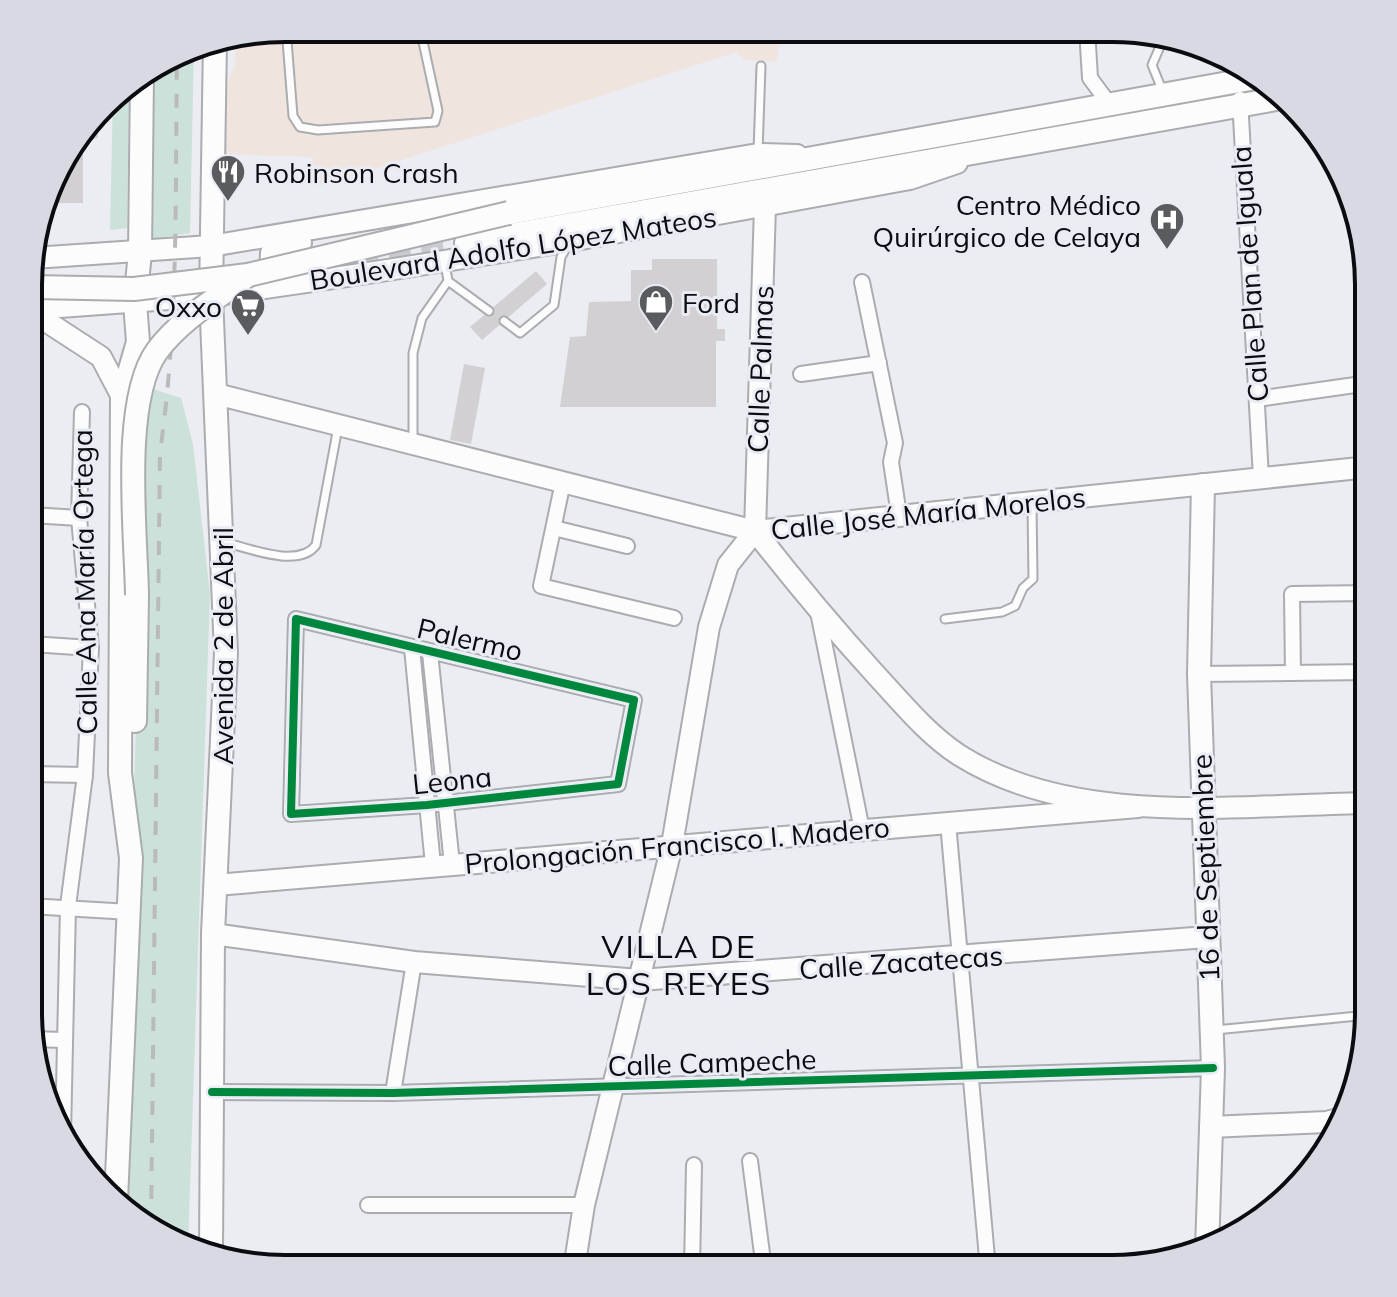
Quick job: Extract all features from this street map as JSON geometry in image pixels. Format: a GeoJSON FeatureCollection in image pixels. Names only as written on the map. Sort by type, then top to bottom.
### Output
{"type":"FeatureCollection","features":[{"type":"Feature","properties":{"kind":"main road","name":"Avenida 2 de Abril"},"geometry":{"type":"LineString","coordinates":[[211,1243],[213,934],[226,653],[224,542],[211,296],[215,52]]}},
{"type":"Feature","properties":{"kind":"main road","name":"Boulevard Adolfo López Mateos"},"geometry":{"type":"LineString","coordinates":[[42,287],[134,289],[248,275],[509,213],[1110,105],[1239,78]]}},
{"type":"Feature","properties":{"kind":"main road"},"geometry":{"type":"LineString","coordinates":[[131,858],[120,773],[122,397],[138,342],[135,302],[140,253],[142,89]]}},
{"type":"Feature","properties":{"kind":"main road","name":"Boulevard Adolfo López Mateos"},"geometry":{"type":"LineString","coordinates":[[466,243],[1269,100]]}},
{"type":"Feature","properties":{"kind":"main road"},"geometry":{"type":"LineString","coordinates":[[117,1187],[130,912],[137,595],[136,415],[143,382],[156,352],[174,333],[248,275]]}},
{"type":"Feature","properties":{"kind":"main road","name":"16 de Septiembre"},"geometry":{"type":"LineString","coordinates":[[1203,485],[1199,674],[1213,1068],[1207,1236]]}},
{"type":"Feature","properties":{"kind":"street"},"geometry":{"type":"LineString","coordinates":[[1088,43],[1090,78],[1110,105]]}},
{"type":"Feature","properties":{"kind":"street","name":"Calle Plan de Iguala"},"geometry":{"type":"LineString","coordinates":[[1247,83],[1238,106],[1261,478]]}},
{"type":"Feature","properties":{"kind":"street","name":"Boulevard Adolfo López Mateos"},"geometry":{"type":"LineString","coordinates":[[42,309],[211,296],[334,278],[446,271],[570,241],[910,179],[987,152]]}},
{"type":"Feature","properties":{"kind":"street","name":"Boulevard Adolfo López Mateos"},"geometry":{"type":"LineString","coordinates":[[44,257],[211,246],[758,154],[821,156]]}},
{"type":"Feature","properties":{"kind":"street","name":"Calle Palmas"},"geometry":{"type":"LineString","coordinates":[[755,531],[765,206]]}},
{"type":"Feature","properties":{"kind":"street"},"geometry":{"type":"LineString","coordinates":[[334,278],[308,272],[282,276],[273,274],[269,257],[285,245],[394,227],[410,213]]}},
{"type":"Feature","properties":{"kind":"street"},"geometry":{"type":"LineString","coordinates":[[862,282],[895,443],[891,462],[899,515]]}},
{"type":"Feature","properties":{"kind":"street"},"geometry":{"type":"LineString","coordinates":[[42,317],[101,357],[122,397]]}},
{"type":"Feature","properties":{"kind":"street"},"geometry":{"type":"LineString","coordinates":[[801,374],[879,363]]}},
{"type":"Feature","properties":{"kind":"street"},"geometry":{"type":"LineString","coordinates":[[1257,399],[1354,385]]}},
{"type":"Feature","properties":{"kind":"street","name":"Calle José María Morelos"},"geometry":{"type":"LineString","coordinates":[[216,394],[755,531],[1354,469]]}},
{"type":"Feature","properties":{"kind":"street","name":"Calle Ana María Ortega"},"geometry":{"type":"LineString","coordinates":[[63,1111],[68,906],[85,775],[91,648],[79,518],[82,412]]}},
{"type":"Feature","properties":{"kind":"street"},"geometry":{"type":"LineString","coordinates":[[563,482],[541,586],[674,618]]}},
{"type":"Feature","properties":{"kind":"street"},"geometry":{"type":"LineString","coordinates":[[42,516],[79,518]]}},
{"type":"Feature","properties":{"kind":"street"},"geometry":{"type":"LineString","coordinates":[[554,528],[627,546]]}},
{"type":"Feature","properties":{"kind":"street"},"geometry":{"type":"LineString","coordinates":[[576,1255],[584,1205],[672,845],[709,627],[728,565],[755,531],[818,611],[917,720],[959,754],[1010,780],[1071,797],[1138,807],[1355,803]]}},
{"type":"Feature","properties":{"kind":"street"},"geometry":{"type":"LineString","coordinates":[[1293,673],[1292,594],[1354,593]]}},
{"type":"Feature","properties":{"kind":"street"},"geometry":{"type":"LineString","coordinates":[[818,611],[862,830]]}},
{"type":"Feature","properties":{"kind":"street","name":"Palermo"},"geometry":{"type":"LineString","coordinates":[[291,814],[296,619],[634,700],[618,784]]}},
{"type":"Feature","properties":{"kind":"street"},"geometry":{"type":"LineString","coordinates":[[42,645],[91,648]]}},
{"type":"Feature","properties":{"kind":"street"},"geometry":{"type":"LineString","coordinates":[[412,648],[427,805],[442,864]]}},
{"type":"Feature","properties":{"kind":"street"},"geometry":{"type":"LineString","coordinates":[[430,653],[445,803],[442,864]]}},
{"type":"Feature","properties":{"kind":"street"},"geometry":{"type":"LineString","coordinates":[[1199,674],[1355,672]]}},
{"type":"Feature","properties":{"kind":"street"},"geometry":{"type":"LineString","coordinates":[[43,774],[85,775]]}},
{"type":"Feature","properties":{"kind":"street","name":"Leona"},"geometry":{"type":"LineString","coordinates":[[291,814],[427,805],[618,784]]}},
{"type":"Feature","properties":{"kind":"street","name":"Prolongación Francisco I. Madero"},"geometry":{"type":"LineString","coordinates":[[216,885],[1138,807]]}},
{"type":"Feature","properties":{"kind":"street"},"geometry":{"type":"LineString","coordinates":[[948,823],[957,959],[987,1254]]}},
{"type":"Feature","properties":{"kind":"street"},"geometry":{"type":"LineString","coordinates":[[43,906],[130,912]]}},
{"type":"Feature","properties":{"kind":"street","name":"Calle Zacatecas"},"geometry":{"type":"LineString","coordinates":[[213,934],[414,962],[640,980],[957,959],[1207,937]]}},
{"type":"Feature","properties":{"kind":"street"},"geometry":{"type":"LineString","coordinates":[[393,1093],[414,962]]}},
{"type":"Feature","properties":{"kind":"street"},"geometry":{"type":"LineString","coordinates":[[44,1039],[64,1040]]}},
{"type":"Feature","properties":{"kind":"street","name":"Calle Campeche"},"geometry":{"type":"LineString","coordinates":[[212,1092],[393,1093],[1213,1068]]}},
{"type":"Feature","properties":{"kind":"street"},"geometry":{"type":"LineString","coordinates":[[1210,1127],[1328,1122]]}},
{"type":"Feature","properties":{"kind":"street"},"geometry":{"type":"LineString","coordinates":[[750,1161],[762,1254]]}},
{"type":"Feature","properties":{"kind":"street"},"geometry":{"type":"LineString","coordinates":[[692,1255],[694,1165]]}},
{"type":"Feature","properties":{"kind":"street"},"geometry":{"type":"LineString","coordinates":[[368,1205],[584,1205]]}},
{"type":"Feature","properties":{"kind":"lane"},"geometry":{"type":"LineString","coordinates":[[287,43],[293,116],[300,127],[318,130],[435,122],[438,111],[423,43]]}},
{"type":"Feature","properties":{"kind":"lane"},"geometry":{"type":"LineString","coordinates":[[1160,47],[1152,65],[1164,94]]}},
{"type":"Feature","properties":{"kind":"lane"},"geometry":{"type":"LineString","coordinates":[[758,154],[761,66]]}},
{"type":"Feature","properties":{"kind":"lane"},"geometry":{"type":"LineString","coordinates":[[504,321],[520,333],[554,305],[561,257],[570,241]]}},
{"type":"Feature","properties":{"kind":"lane"},"geometry":{"type":"LineString","coordinates":[[413,444],[413,353],[422,318],[446,271],[489,311]]}},
{"type":"Feature","properties":{"kind":"lane"},"geometry":{"type":"LineString","coordinates":[[224,542],[297,557],[310,554],[316,545],[339,425]]}},
{"type":"Feature","properties":{"kind":"lane"},"geometry":{"type":"LineString","coordinates":[[945,619],[1002,612],[1015,606],[1023,588],[1033,579],[1032,502]]}},
{"type":"Feature","properties":{"kind":"lane"},"geometry":{"type":"LineString","coordinates":[[1211,1031],[1355,1016]]}},
{"type":"Feature","properties":{"kind":"shaded area"},"geometry":{"type":"Polygon","coordinates":[[[269,43],[785,43],[779,45],[777,62],[744,60],[737,52],[318,187],[312,157],[218,154],[216,111],[235,64],[236,47],[269,43]]]}},
{"type":"Feature","properties":{"kind":"green space"},"geometry":{"type":"Polygon","coordinates":[[[194,59],[190,233],[147,240],[150,83],[194,59]]]}},
{"type":"Feature","properties":{"kind":"green space"},"geometry":{"type":"Polygon","coordinates":[[[129,99],[127,228],[110,230],[113,114],[129,99]]]}},
{"type":"Feature","properties":{"kind":"green space"},"geometry":{"type":"Polygon","coordinates":[[[153,389],[181,398],[193,444],[210,594],[188,1235],[163,1222],[128,1198],[134,790],[145,414],[153,389]]]}},
{"type":"Feature","properties":{"kind":"building"},"geometry":{"type":"Polygon","coordinates":[[[83,150],[83,203],[56,203],[83,150]]]}},
{"type":"Feature","properties":{"kind":"building","name":"Ford"},"geometry":{"type":"Polygon","coordinates":[[[652,259],[717,259],[717,329],[725,329],[725,341],[716,341],[716,407],[560,407],[570,337],[586,336],[589,302],[631,301],[631,270],[652,270],[652,259]]]}},
{"type":"Feature","properties":{"kind":"building"},"geometry":{"type":"Polygon","coordinates":[[[536,271],[547,284],[482,340],[470,327],[536,271]]]}},
{"type":"Feature","properties":{"kind":"building"},"geometry":{"type":"Polygon","coordinates":[[[464,364],[485,368],[471,444],[450,440],[464,364]]]}},
{"type":"Feature","properties":{"kind":"tunnel"},"geometry":{"type":"LineString","coordinates":[[356,258],[466,243]]}},
{"type":"Feature","properties":{"kind":"railway"},"geometry":{"type":"LineString","coordinates":[[151,1214],[160,452],[173,304],[177,67]]}},
{"type":"Feature","properties":{"kind":"cycle path"},"geometry":{"type":"LineString","coordinates":[[296,619],[634,700],[618,784],[427,805],[291,814],[296,619]]}},
{"type":"Feature","properties":{"kind":"cycle path"},"geometry":{"type":"LineString","coordinates":[[212,1092],[393,1093],[1213,1068]]}},
{"type":"Feature","properties":{"kind":"place","name":"Robinson Crash"},"geometry":{"type":"Point","coordinates":[228,203]}},
{"type":"Feature","properties":{"kind":"place","name":"Centro Médico Quirúrgico de Celaya"},"geometry":{"type":"Point","coordinates":[1167,251]}},
{"type":"Feature","properties":{"kind":"place","name":"Ford"},"geometry":{"type":"Point","coordinates":[656,333]}},
{"type":"Feature","properties":{"kind":"place","name":"Oxxo"},"geometry":{"type":"Point","coordinates":[248,337]}},
{"type":"Feature","properties":{"kind":"district","name":"VILLA DE LOS REYES"},"geometry":{"type":"Point","coordinates":[679,964]}}]}
